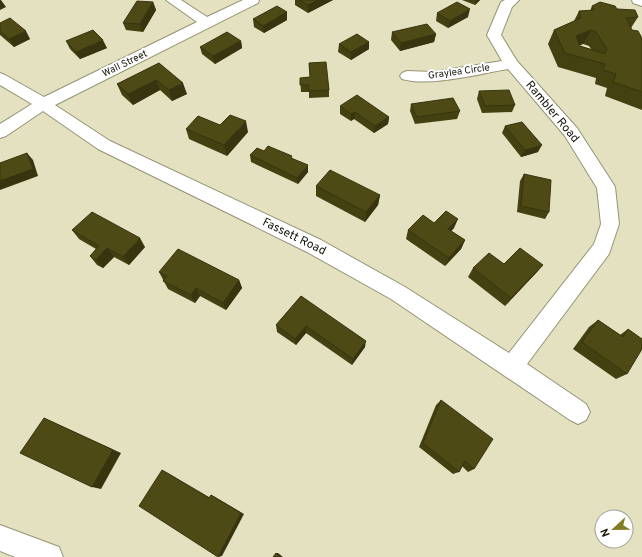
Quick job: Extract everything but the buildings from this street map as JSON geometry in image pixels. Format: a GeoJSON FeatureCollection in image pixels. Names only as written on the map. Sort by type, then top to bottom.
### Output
{"type":"FeatureCollection","features":[{"type":"Feature","properties":{"kind":"street"},"geometry":{"type":"LineString","coordinates":[[172,0],[208,23]]}},
{"type":"Feature","properties":{"kind":"street","name":"Wall Street"},"geometry":{"type":"LineString","coordinates":[[0,132],[43,104],[253,0]]}},
{"type":"Feature","properties":{"kind":"street","name":"Rambler Road"},"geometry":{"type":"LineString","coordinates":[[512,367],[602,248],[610,224],[606,187],[571,132],[511,64],[494,35],[506,5],[513,0]]}},
{"type":"Feature","properties":{"kind":"street"},"geometry":{"type":"LineString","coordinates":[[638,0],[642,2]]}},
{"type":"Feature","properties":{"kind":"street","name":"Graylea Circle"},"geometry":{"type":"LineString","coordinates":[[407,76],[433,77],[511,64]]}},
{"type":"Feature","properties":{"kind":"street","name":"Fassett Road"},"geometry":{"type":"LineString","coordinates":[[0,78],[43,104],[104,145],[314,246],[398,293],[578,412]]}},
{"type":"Feature","properties":{"kind":"street"},"geometry":{"type":"LineString","coordinates":[[0,538],[49,557]]}}]}
